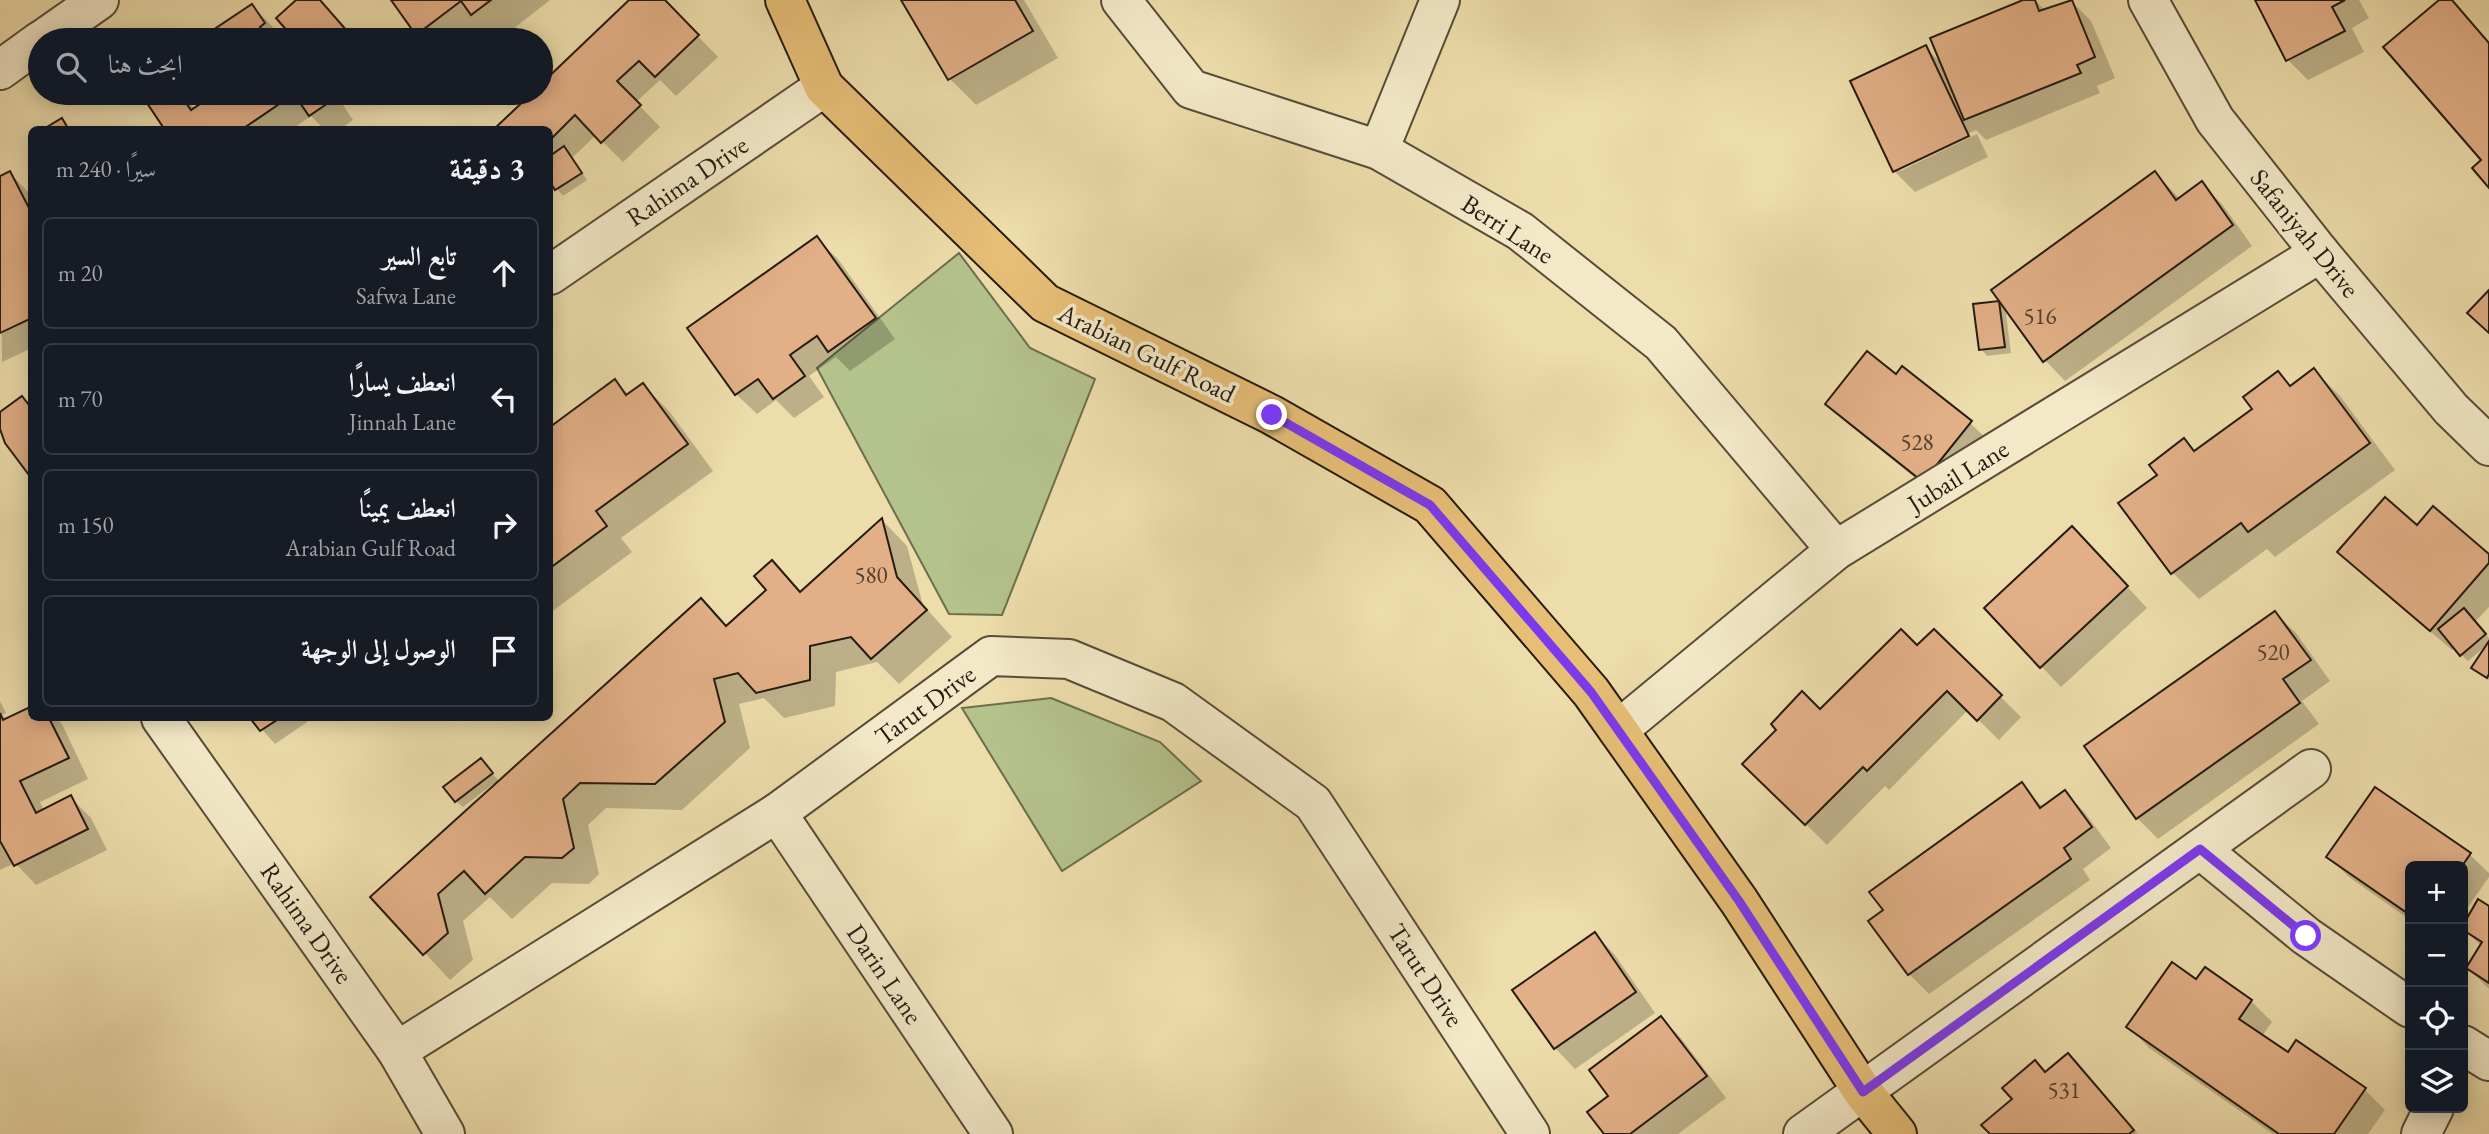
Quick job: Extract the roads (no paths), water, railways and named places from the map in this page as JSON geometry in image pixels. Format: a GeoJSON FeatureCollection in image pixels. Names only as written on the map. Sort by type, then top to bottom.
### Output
{"type":"FeatureCollection","features":[{"type":"Feature","properties":{"kind":"main road","name":"Arabian Gulf Road"},"geometry":{"type":"LineString","coordinates":[[785,0],[824,87],[1045,303],[1272,415],[1430,505],[1591,692],[1739,901],[1863,1092],[1896,1134]]}},
{"type":"Feature","properties":{"kind":"street"},"geometry":{"type":"LineString","coordinates":[[59,28],[99,0]]}},
{"type":"Feature","properties":{"kind":"street","name":"Berri Lane"},"geometry":{"type":"LineString","coordinates":[[1121,0],[1191,89],[1379,150],[1520,231],[1661,343],[1836,550]]}},
{"type":"Feature","properties":{"kind":"street"},"geometry":{"type":"LineString","coordinates":[[1379,150],[1440,0]]}},
{"type":"Feature","properties":{"kind":"street","name":"Safaniyah Drive"},"geometry":{"type":"LineString","coordinates":[[2148,0],[2215,120],[2320,253],[2451,409],[2489,446]]}},
{"type":"Feature","properties":{"kind":"street"},"geometry":{"type":"LineString","coordinates":[[1,67],[28,49]]}},
{"type":"Feature","properties":{"kind":"street","name":"Rahima Drive"},"geometry":{"type":"LineString","coordinates":[[553,273],[824,87]]}},
{"type":"Feature","properties":{"kind":"street","name":"Jubail Lane"},"geometry":{"type":"LineString","coordinates":[[1618,730],[1836,550],[2320,253]]}},
{"type":"Feature","properties":{"kind":"street","name":"Tarut Drive"},"geometry":{"type":"LineString","coordinates":[[397,1051],[777,813],[991,656],[1069,659],[1173,702],[1312,803],[1530,1134]]}},
{"type":"Feature","properties":{"kind":"street","name":"Rahima Drive"},"geometry":{"type":"LineString","coordinates":[[163,721],[397,1051],[445,1134]]}},
{"type":"Feature","properties":{"kind":"street"},"geometry":{"type":"LineString","coordinates":[[1803,1134],[2311,769]]}},
{"type":"Feature","properties":{"kind":"street","name":"Darin Lane"},"geometry":{"type":"LineString","coordinates":[[777,813],[993,1134]]}},
{"type":"Feature","properties":{"kind":"street"},"geometry":{"type":"LineString","coordinates":[[2200,849],[2306,936],[2405,1005]]}},
{"type":"Feature","properties":{"kind":"street"},"geometry":{"type":"LineString","coordinates":[[2468,1048],[2489,1061]]}},
{"type":"Feature","properties":{"kind":"street"},"geometry":{"type":"LineString","coordinates":[[2421,1134],[2432,1113]]}}]}
